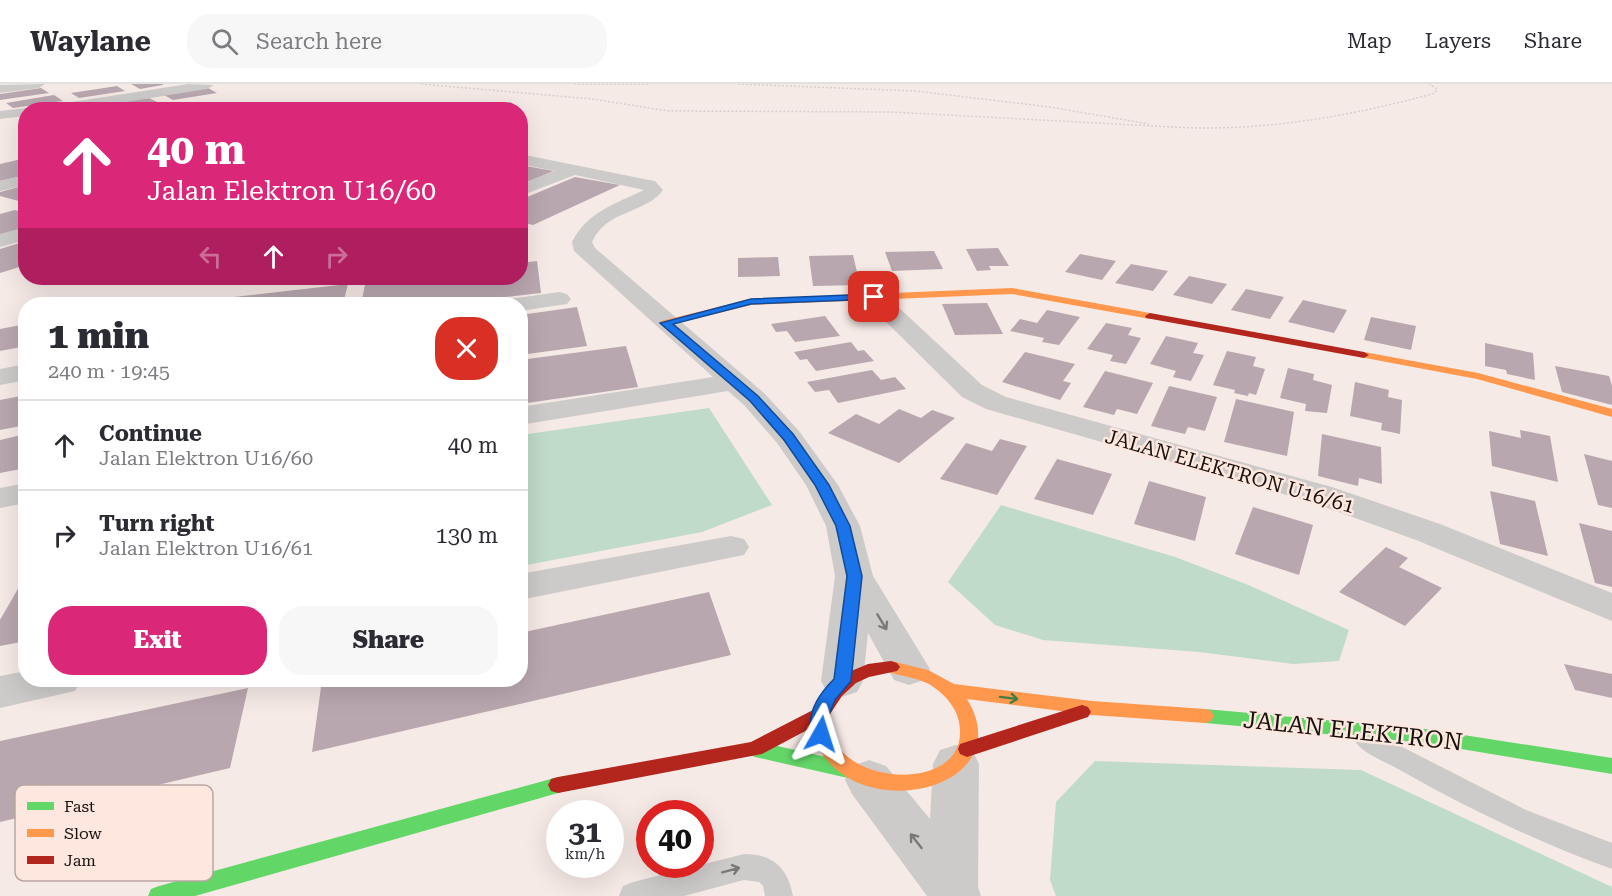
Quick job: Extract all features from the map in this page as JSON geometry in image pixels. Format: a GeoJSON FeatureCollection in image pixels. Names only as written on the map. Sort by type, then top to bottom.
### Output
{"type":"FeatureCollection","features":[{"type":"Feature","properties":{"kind":"street"},"geometry":{"type":"LineString","coordinates":[[0,89],[39,84]]}},
{"type":"Feature","properties":{"kind":"street"},"geometry":{"type":"LineString","coordinates":[[98,102],[207,85]]}},
{"type":"Feature","properties":{"kind":"street"},"geometry":{"type":"LineString","coordinates":[[0,115],[18,113]]}},
{"type":"Feature","properties":{"kind":"street"},"geometry":{"type":"LineString","coordinates":[[528,161],[649,185],[654,190],[594,222],[582,242],[585,251],[754,399],[789,437],[822,485],[843,526],[854,576],[909,669]]}},
{"type":"Feature","properties":{"kind":"street"},"geometry":{"type":"LineString","coordinates":[[528,188],[573,170]]}},
{"type":"Feature","properties":{"kind":"street"},"geometry":{"type":"LineString","coordinates":[[0,186],[18,182]]}},
{"type":"Feature","properties":{"kind":"street"},"geometry":{"type":"LineString","coordinates":[[0,241],[18,235]]}},
{"type":"Feature","properties":{"kind":"street"},"geometry":{"type":"LineString","coordinates":[[665,323],[751,302],[983,291],[1030,293],[1478,376],[1612,413]]}},
{"type":"Feature","properties":{"kind":"street","name":"JALAN ELEKTRON U16/61"},"geometry":{"type":"LineString","coordinates":[[874,297],[972,391],[996,403],[1320,494],[1428,532],[1612,608]]}},
{"type":"Feature","properties":{"kind":"street"},"geometry":{"type":"LineString","coordinates":[[528,303],[559,299]]}},
{"type":"Feature","properties":{"kind":"street"},"geometry":{"type":"LineString","coordinates":[[0,377],[18,374]]}},
{"type":"Feature","properties":{"kind":"street"},"geometry":{"type":"LineString","coordinates":[[528,415],[734,381]]}},
{"type":"Feature","properties":{"kind":"street"},"geometry":{"type":"LineString","coordinates":[[0,498],[18,495]]}},
{"type":"Feature","properties":{"kind":"street"},"geometry":{"type":"LineString","coordinates":[[528,585],[730,547]]}},
{"type":"Feature","properties":{"kind":"street"},"geometry":{"type":"LineString","coordinates":[[842,681],[854,576]]}},
{"type":"Feature","properties":{"kind":"street"},"geometry":{"type":"LineString","coordinates":[[873,668],[909,669],[932,677],[951,690],[965,708],[970,728],[962,756],[953,892],[858,775],[831,754],[821,734],[820,715],[828,696],[842,681],[873,668]]}},
{"type":"Feature","properties":{"kind":"street"},"geometry":{"type":"LineString","coordinates":[[0,692],[25,687]]}},
{"type":"Feature","properties":{"kind":"street","name":"JALAN ELEKTRON"},"geometry":{"type":"LineString","coordinates":[[951,690],[1092,708],[1425,736],[1612,766]]}},
{"type":"Feature","properties":{"kind":"street","name":"JALAN ELEKTRON"},"geometry":{"type":"LineString","coordinates":[[962,756],[1092,708]]}},
{"type":"Feature","properties":{"kind":"street"},"geometry":{"type":"LineString","coordinates":[[213,881],[560,784],[755,748],[820,715]]}},
{"type":"Feature","properties":{"kind":"street"},"geometry":{"type":"LineString","coordinates":[[755,748],[893,786],[917,785],[939,777],[962,756]]}},
{"type":"Feature","properties":{"kind":"street"},"geometry":{"type":"LineString","coordinates":[[159,896],[213,881]]}},
{"type":"Feature","properties":{"kind":"lane"},"geometry":{"type":"LineString","coordinates":[[1346,728],[1469,797],[1578,845],[1612,856]]}},
{"type":"Feature","properties":{"kind":"lane"},"geometry":{"type":"LineString","coordinates":[[633,896],[744,867],[759,866],[772,874],[779,896]]}},
{"type":"Feature","properties":{"kind":"path"},"geometry":{"type":"LineString","coordinates":[[421,84],[592,99],[668,111],[892,112],[1220,131],[1299,121],[1435,93],[1437,89],[1429,84]]}},
{"type":"Feature","properties":{"kind":"path"},"geometry":{"type":"LineString","coordinates":[[574,84],[650,84]]}},
{"type":"Feature","properties":{"kind":"path"},"geometry":{"type":"LineString","coordinates":[[738,84],[915,91],[1050,107],[1092,116],[1172,127]]}},
{"type":"Feature","properties":{"kind":"green space"},"geometry":{"type":"Polygon","coordinates":[[[709,408],[772,505],[702,532],[528,565],[528,434],[709,408]]]}},
{"type":"Feature","properties":{"kind":"green space"},"geometry":{"type":"Polygon","coordinates":[[[1001,505],[1175,557],[1246,584],[1349,630],[1339,661],[1293,664],[1199,652],[1043,640],[995,625],[948,582],[1001,505]]]}},
{"type":"Feature","properties":{"kind":"green space"},"geometry":{"type":"Polygon","coordinates":[[[1095,761],[1361,770],[1612,887],[1612,896],[1056,896],[1050,880],[1056,802],[1095,761]]]}},
{"type":"Feature","properties":{"kind":"building"},"geometry":{"type":"Polygon","coordinates":[[[131,84],[163,84],[163,85],[140,89],[131,84]]]}},
{"type":"Feature","properties":{"kind":"building"},"geometry":{"type":"Polygon","coordinates":[[[117,86],[125,91],[79,98],[71,93],[117,86]]]}},
{"type":"Feature","properties":{"kind":"building"},"geometry":{"type":"Polygon","coordinates":[[[41,88],[49,93],[0,100],[0,94],[41,88]]]}},
{"type":"Feature","properties":{"kind":"building"},"geometry":{"type":"Polygon","coordinates":[[[208,88],[217,93],[173,100],[164,95],[208,88]]]}},
{"type":"Feature","properties":{"kind":"building"},"geometry":{"type":"Polygon","coordinates":[[[54,95],[63,101],[18,102],[18,107],[13,108],[6,103],[54,95]]]}},
{"type":"Feature","properties":{"kind":"building"},"geometry":{"type":"Polygon","coordinates":[[[149,98],[157,102],[122,102],[149,98]]]}},
{"type":"Feature","properties":{"kind":"building"},"geometry":{"type":"Polygon","coordinates":[[[18,160],[18,177],[0,181],[0,164],[18,160]]]}},
{"type":"Feature","properties":{"kind":"building"},"geometry":{"type":"Polygon","coordinates":[[[528,166],[554,171],[528,182],[528,166]]]}},
{"type":"Feature","properties":{"kind":"building"},"geometry":{"type":"Polygon","coordinates":[[[575,177],[620,185],[533,225],[528,224],[528,197],[575,177]]]}},
{"type":"Feature","properties":{"kind":"building"},"geometry":{"type":"Polygon","coordinates":[[[18,187],[18,201],[0,196],[0,192],[18,187]]]}},
{"type":"Feature","properties":{"kind":"building"},"geometry":{"type":"Polygon","coordinates":[[[18,211],[18,231],[0,236],[0,214],[18,211]]]}},
{"type":"Feature","properties":{"kind":"building"},"geometry":{"type":"Polygon","coordinates":[[[18,243],[18,267],[0,273],[0,249],[18,243]]]}},
{"type":"Feature","properties":{"kind":"building"},"geometry":{"type":"Polygon","coordinates":[[[998,248],[1009,266],[989,266],[991,270],[977,271],[966,249],[998,248]]]}},
{"type":"Feature","properties":{"kind":"building"},"geometry":{"type":"Polygon","coordinates":[[[934,251],[943,269],[892,271],[885,252],[934,251]]]}},
{"type":"Feature","properties":{"kind":"building"},"geometry":{"type":"Polygon","coordinates":[[[1080,254],[1116,261],[1102,280],[1065,272],[1080,254]]]}},
{"type":"Feature","properties":{"kind":"building"},"geometry":{"type":"Polygon","coordinates":[[[853,255],[860,285],[813,286],[809,256],[853,255]]]}},
{"type":"Feature","properties":{"kind":"building"},"geometry":{"type":"Polygon","coordinates":[[[778,257],[780,276],[738,277],[738,258],[778,257]]]}},
{"type":"Feature","properties":{"kind":"building"},"geometry":{"type":"Polygon","coordinates":[[[537,261],[541,293],[505,297],[362,297],[365,285],[528,285],[528,262],[537,261]]]}},
{"type":"Feature","properties":{"kind":"building"},"geometry":{"type":"Polygon","coordinates":[[[1131,264],[1168,271],[1153,291],[1115,283],[1131,264]]]}},
{"type":"Feature","properties":{"kind":"building"},"geometry":{"type":"Polygon","coordinates":[[[1189,276],[1227,284],[1212,304],[1173,295],[1189,276]]]}},
{"type":"Feature","properties":{"kind":"building"},"geometry":{"type":"Polygon","coordinates":[[[339,285],[348,285],[345,297],[234,297],[339,285]]]}},
{"type":"Feature","properties":{"kind":"building"},"geometry":{"type":"Polygon","coordinates":[[[1246,289],[1284,297],[1270,319],[1231,310],[1246,289]]]}},
{"type":"Feature","properties":{"kind":"building"},"geometry":{"type":"Polygon","coordinates":[[[1303,300],[1347,310],[1334,333],[1288,322],[1303,300]]]}},
{"type":"Feature","properties":{"kind":"building"},"geometry":{"type":"Polygon","coordinates":[[[987,303],[1003,334],[955,335],[942,304],[987,303]]]}},
{"type":"Feature","properties":{"kind":"building"},"geometry":{"type":"Polygon","coordinates":[[[577,307],[587,346],[528,354],[528,314],[577,307]]]}},
{"type":"Feature","properties":{"kind":"building"},"geometry":{"type":"Polygon","coordinates":[[[1047,310],[1080,317],[1059,345],[1042,342],[1044,338],[1010,331],[1020,319],[1037,323],[1047,310]]]}},
{"type":"Feature","properties":{"kind":"building"},"geometry":{"type":"Polygon","coordinates":[[[825,316],[840,336],[795,342],[787,331],[776,332],[771,324],[825,316]]]}},
{"type":"Feature","properties":{"kind":"building"},"geometry":{"type":"Polygon","coordinates":[[[1371,317],[1416,326],[1411,350],[1364,340],[1371,317]]]}},
{"type":"Feature","properties":{"kind":"building"},"geometry":{"type":"Polygon","coordinates":[[[1106,323],[1132,328],[1128,335],[1141,338],[1126,364],[1110,361],[1113,355],[1087,349],[1106,323]]]}},
{"type":"Feature","properties":{"kind":"building"},"geometry":{"type":"Polygon","coordinates":[[[18,326],[18,348],[0,351],[0,329],[18,326]]]}},
{"type":"Feature","properties":{"kind":"building"},"geometry":{"type":"Polygon","coordinates":[[[1166,336],[1198,343],[1193,353],[1204,355],[1191,381],[1173,377],[1176,371],[1150,364],[1166,336]]]}},
{"type":"Feature","properties":{"kind":"building"},"geometry":{"type":"Polygon","coordinates":[[[851,342],[858,351],[864,350],[874,361],[816,371],[807,359],[800,360],[794,352],[851,342]]]}},
{"type":"Feature","properties":{"kind":"building"},"geometry":{"type":"Polygon","coordinates":[[[1485,343],[1533,353],[1535,380],[1507,374],[1506,370],[1485,366],[1485,343]]]}},
{"type":"Feature","properties":{"kind":"building"},"geometry":{"type":"Polygon","coordinates":[[[626,346],[638,387],[528,403],[528,359],[626,346]]]}},
{"type":"Feature","properties":{"kind":"building"},"geometry":{"type":"Polygon","coordinates":[[[1227,351],[1256,357],[1253,366],[1265,369],[1256,395],[1234,393],[1235,390],[1213,385],[1227,351]]]}},
{"type":"Feature","properties":{"kind":"building"},"geometry":{"type":"Polygon","coordinates":[[[1025,352],[1075,364],[1063,381],[1071,383],[1060,400],[1002,382],[1025,352]]]}},
{"type":"Feature","properties":{"kind":"building"},"geometry":{"type":"Polygon","coordinates":[[[1555,366],[1609,376],[1612,386],[1612,405],[1562,392],[1555,366]]]}},
{"type":"Feature","properties":{"kind":"building"},"geometry":{"type":"Polygon","coordinates":[[[1288,368],[1314,374],[1313,380],[1332,385],[1327,413],[1305,411],[1306,404],[1280,398],[1288,368]]]}},
{"type":"Feature","properties":{"kind":"building"},"geometry":{"type":"Polygon","coordinates":[[[872,370],[881,380],[895,377],[906,389],[838,403],[829,390],[815,392],[807,382],[872,370]]]}},
{"type":"Feature","properties":{"kind":"building"},"geometry":{"type":"Polygon","coordinates":[[[1105,371],[1153,383],[1137,414],[1117,409],[1114,415],[1083,407],[1105,371]]]}},
{"type":"Feature","properties":{"kind":"building"},"geometry":{"type":"Polygon","coordinates":[[[1355,382],[1389,390],[1388,397],[1402,400],[1400,434],[1381,430],[1382,423],[1350,416],[1355,382]]]}},
{"type":"Feature","properties":{"kind":"building"},"geometry":{"type":"Polygon","coordinates":[[[1169,386],[1217,397],[1205,431],[1188,427],[1185,434],[1151,426],[1169,386]]]}},
{"type":"Feature","properties":{"kind":"building"},"geometry":{"type":"Polygon","coordinates":[[[18,397],[18,427],[0,430],[0,400],[18,397]]]}},
{"type":"Feature","properties":{"kind":"building"},"geometry":{"type":"Polygon","coordinates":[[[1236,399],[1294,412],[1287,456],[1224,442],[1236,399]]]}},
{"type":"Feature","properties":{"kind":"building"},"geometry":{"type":"Polygon","coordinates":[[[899,409],[921,418],[932,410],[955,418],[899,463],[828,433],[856,414],[879,424],[899,409]]]}},
{"type":"Feature","properties":{"kind":"building"},"geometry":{"type":"Polygon","coordinates":[[[1520,430],[1550,436],[1558,482],[1492,466],[1489,431],[1521,438],[1520,430]]]}},
{"type":"Feature","properties":{"kind":"building"},"geometry":{"type":"Polygon","coordinates":[[[1322,434],[1381,447],[1382,484],[1359,478],[1358,486],[1318,476],[1322,434]]]}},
{"type":"Feature","properties":{"kind":"building"},"geometry":{"type":"Polygon","coordinates":[[[18,436],[18,470],[0,473],[0,440],[18,436]]]}},
{"type":"Feature","properties":{"kind":"building"},"geometry":{"type":"Polygon","coordinates":[[[1000,439],[1027,446],[997,495],[940,479],[966,443],[992,451],[1000,439]]]}},
{"type":"Feature","properties":{"kind":"building"},"geometry":{"type":"Polygon","coordinates":[[[1584,454],[1612,461],[1612,508],[1598,505],[1584,454]]]}},
{"type":"Feature","properties":{"kind":"building"},"geometry":{"type":"Polygon","coordinates":[[[1057,459],[1112,474],[1093,515],[1034,499],[1057,459]]]}},
{"type":"Feature","properties":{"kind":"building"},"geometry":{"type":"Polygon","coordinates":[[[1149,481],[1206,497],[1195,541],[1134,524],[1149,481]]]}},
{"type":"Feature","properties":{"kind":"building"},"geometry":{"type":"Polygon","coordinates":[[[1490,491],[1535,501],[1548,556],[1500,544],[1490,491]]]}},
{"type":"Feature","properties":{"kind":"building"},"geometry":{"type":"Polygon","coordinates":[[[1253,507],[1313,525],[1299,575],[1235,554],[1253,507]]]}},
{"type":"Feature","properties":{"kind":"building"},"geometry":{"type":"Polygon","coordinates":[[[1579,523],[1612,531],[1612,587],[1595,583],[1579,523]]]}},
{"type":"Feature","properties":{"kind":"building"},"geometry":{"type":"Polygon","coordinates":[[[1386,547],[1408,558],[1399,567],[1442,588],[1405,626],[1339,592],[1386,547]]]}},
{"type":"Feature","properties":{"kind":"building"},"geometry":{"type":"Polygon","coordinates":[[[18,589],[18,643],[0,646],[0,620],[18,589]]]}},
{"type":"Feature","properties":{"kind":"building"},"geometry":{"type":"Polygon","coordinates":[[[709,592],[731,655],[312,752],[321,687],[528,687],[528,631],[709,592]]]}},
{"type":"Feature","properties":{"kind":"building"},"geometry":{"type":"Polygon","coordinates":[[[1564,664],[1612,674],[1612,698],[1575,690],[1564,664]]]}},
{"type":"Feature","properties":{"kind":"building"},"geometry":{"type":"Polygon","coordinates":[[[248,688],[230,768],[158,785],[15,785],[15,818],[0,822],[0,741],[248,688]]]}},
{"type":"Feature","properties":{"kind":"traffic: fast"},"geometry":{"type":"LineString","coordinates":[[1205,716],[1425,736],[1612,766]]}},
{"type":"Feature","properties":{"kind":"traffic: fast"},"geometry":{"type":"LineString","coordinates":[[755,749],[848,770]]}},
{"type":"Feature","properties":{"kind":"traffic: fast"},"geometry":{"type":"LineString","coordinates":[[213,881],[558,785]]}},
{"type":"Feature","properties":{"kind":"traffic: fast"},"geometry":{"type":"LineString","coordinates":[[159,896],[213,881]]}},
{"type":"Feature","properties":{"kind":"traffic: slow"},"geometry":{"type":"LineString","coordinates":[[665,323],[751,302],[1012,291],[1150,316]]}},
{"type":"Feature","properties":{"kind":"traffic: slow"},"geometry":{"type":"LineString","coordinates":[[1364,355],[1478,376],[1612,413]]}},
{"type":"Feature","properties":{"kind":"traffic: slow"},"geometry":{"type":"LineString","coordinates":[[822,710],[821,732],[830,751],[841,763],[869,779],[903,784],[920,782],[950,769],[967,747],[969,726],[962,705],[948,688],[934,679],[916,672],[891,667]]}},
{"type":"Feature","properties":{"kind":"traffic: slow"},"geometry":{"type":"LineString","coordinates":[[951,690],[1092,708],[1205,716]]}},
{"type":"Feature","properties":{"kind":"traffic: jam"},"geometry":{"type":"LineString","coordinates":[[1150,316],[1364,355]]}},
{"type":"Feature","properties":{"kind":"traffic: jam"},"geometry":{"type":"LineString","coordinates":[[822,710],[835,691],[850,678],[878,668],[891,667]]}},
{"type":"Feature","properties":{"kind":"traffic: jam"},"geometry":{"type":"LineString","coordinates":[[967,749],[1082,712]]}},
{"type":"Feature","properties":{"kind":"traffic: jam"},"geometry":{"type":"LineString","coordinates":[[558,785],[755,749],[820,715]]}},
{"type":"Feature","properties":{"kind":"route"},"geometry":{"type":"LineString","coordinates":[[821,734],[820,715],[828,696],[842,681],[854,576],[843,526],[822,485],[789,437],[754,399],[665,323],[751,302],[874,297]]}}]}
